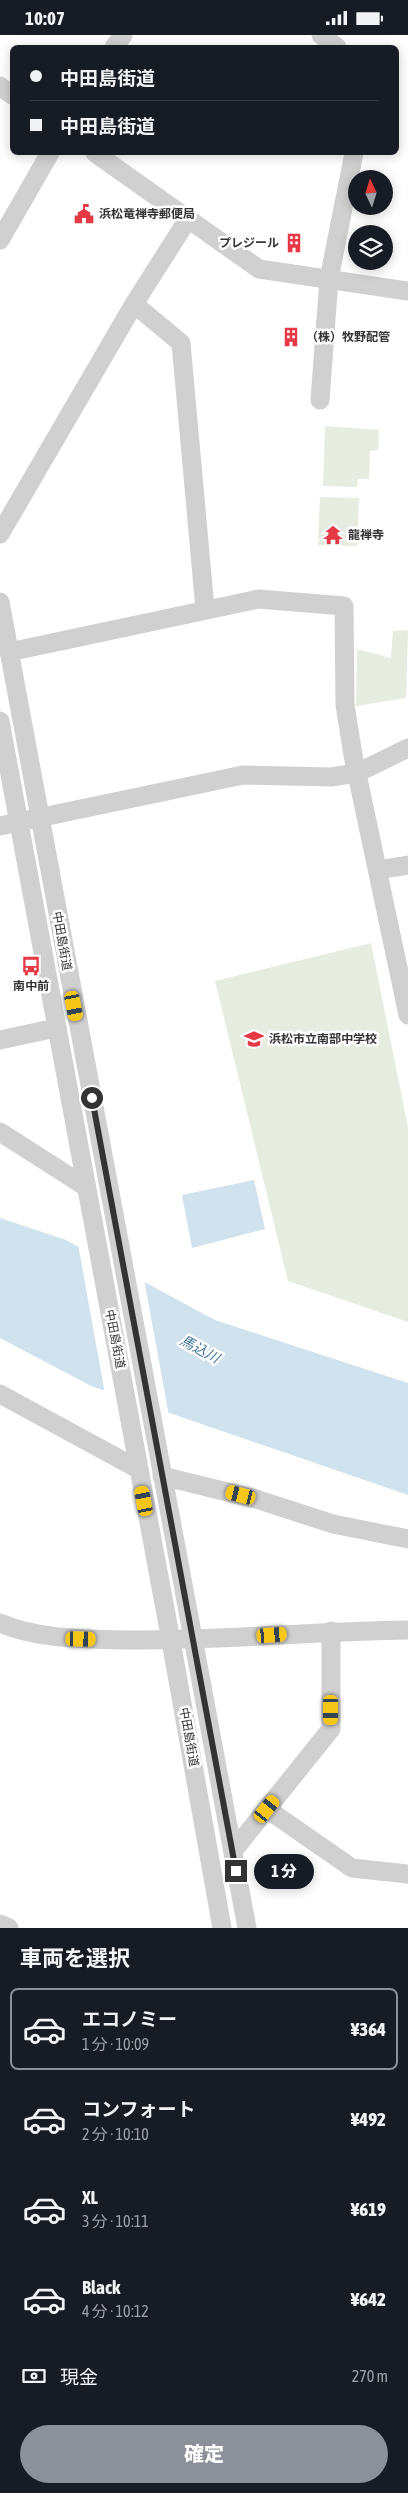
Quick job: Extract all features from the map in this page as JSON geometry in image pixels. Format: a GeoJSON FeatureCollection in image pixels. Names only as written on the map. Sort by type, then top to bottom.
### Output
{"type":"FeatureCollection","features":[{"type":"Feature","properties":{"kind":"street"},"geometry":{"type":"LineString","coordinates":[[321,35],[334,45]]}},
{"type":"Feature","properties":{"kind":"street"},"geometry":{"type":"LineString","coordinates":[[0,240],[49,155]]}},
{"type":"Feature","properties":{"kind":"street"},"geometry":{"type":"LineString","coordinates":[[98,155],[259,269],[408,291]]}},
{"type":"Feature","properties":{"kind":"street"},"geometry":{"type":"LineString","coordinates":[[320,400],[329,279],[354,155]]}},
{"type":"Feature","properties":{"kind":"street"},"geometry":{"type":"LineString","coordinates":[[0,534],[134,304],[188,219]]}},
{"type":"Feature","properties":{"kind":"street"},"geometry":{"type":"LineString","coordinates":[[134,304],[181,343],[206,609]]}},
{"type":"Feature","properties":{"kind":"street"},"geometry":{"type":"LineString","coordinates":[[9,652],[259,599],[344,606],[345,705],[357,773],[378,869],[402,959],[408,1015]]}},
{"type":"Feature","properties":{"kind":"street","name":"中田島街道"},"geometry":{"type":"LineString","coordinates":[[0,602],[247,1928]]}},
{"type":"Feature","properties":{"kind":"street","name":"中田島街道"},"geometry":{"type":"LineString","coordinates":[[0,721],[171,1641],[222,1928]]}},
{"type":"Feature","properties":{"kind":"street"},"geometry":{"type":"LineString","coordinates":[[0,826],[243,775],[332,777],[357,773],[408,748]]}},
{"type":"Feature","properties":{"kind":"street"},"geometry":{"type":"LineString","coordinates":[[378,869],[408,865]]}},
{"type":"Feature","properties":{"kind":"street"},"geometry":{"type":"LineString","coordinates":[[0,1040],[56,1029]]}},
{"type":"Feature","properties":{"kind":"street"},"geometry":{"type":"LineString","coordinates":[[0,1132],[86,1187]]}},
{"type":"Feature","properties":{"kind":"street"},"geometry":{"type":"LineString","coordinates":[[0,1394],[138,1469]]}},
{"type":"Feature","properties":{"kind":"street"},"geometry":{"type":"LineString","coordinates":[[162,1475],[256,1499],[333,1524],[408,1539]]}},
{"type":"Feature","properties":{"kind":"street"},"geometry":{"type":"LineString","coordinates":[[0,1623],[12,1629],[81,1639],[171,1641],[330,1631],[408,1630]]}},
{"type":"Feature","properties":{"kind":"street"},"geometry":{"type":"LineString","coordinates":[[233,1851],[331,1729],[330,1631]]}},
{"type":"Feature","properties":{"kind":"street"},"geometry":{"type":"LineString","coordinates":[[267,1809],[352,1868],[408,1874]]}},
{"type":"Feature","properties":{"kind":"street"},"geometry":{"type":"LineString","coordinates":[[0,1925],[9,1928]]}},
{"type":"Feature","properties":{"kind":"shaded area"},"geometry":{"type":"Polygon","coordinates":[[[325,426],[379,430],[378,450],[370,451],[369,479],[358,479],[357,487],[323,486],[325,426]]]}},
{"type":"Feature","properties":{"kind":"shaded area"},"geometry":{"type":"Polygon","coordinates":[[[320,497],[359,498],[357,546],[318,545],[320,497]]]}},
{"type":"Feature","properties":{"kind":"shaded area"},"geometry":{"type":"Polygon","coordinates":[[[408,630],[406,698],[356,706],[357,649],[391,658],[393,631],[408,630]]]}},
{"type":"Feature","properties":{"kind":"shaded area"},"geometry":{"type":"Polygon","coordinates":[[[371,943],[408,1127],[408,1322],[288,1281],[215,981],[371,943]]]}},
{"type":"Feature","properties":{"kind":"water"},"geometry":{"type":"Polygon","coordinates":[[[254,1180],[265,1229],[192,1248],[182,1195],[254,1180]]]}},
{"type":"Feature","properties":{"kind":"water","name":"馬込川"},"geometry":{"type":"Polygon","coordinates":[[[0,1218],[66,1240],[215,1320],[408,1383],[408,1495],[91,1386],[0,1338],[0,1218]]]}},
{"type":"Feature","properties":{"kind":"pier"},"geometry":{"type":"Polygon","coordinates":[[[78,1244],[144,1279],[169,1416],[105,1394],[78,1244]]]}},
{"type":"Feature","properties":{"kind":"place","name":"浜松竜禅寺郵便局"},"geometry":{"type":"Point","coordinates":[84,214]}},
{"type":"Feature","properties":{"kind":"place","name":"プレジール"},"geometry":{"type":"Point","coordinates":[294,243]}},
{"type":"Feature","properties":{"kind":"place","name":"（株）牧野配管"},"geometry":{"type":"Point","coordinates":[291,337]}},
{"type":"Feature","properties":{"kind":"place","name":"龍禅寺"},"geometry":{"type":"Point","coordinates":[333,535]}},
{"type":"Feature","properties":{"kind":"place","name":"南中前"},"geometry":{"type":"Point","coordinates":[31,966]}},
{"type":"Feature","properties":{"kind":"place","name":"浜松市立南部中学校"},"geometry":{"type":"Point","coordinates":[254,1039]}},
{"type":"Feature","properties":{"kind":"route"},"geometry":{"type":"LineString","coordinates":[[92,1098],[236,1871]]}}]}
